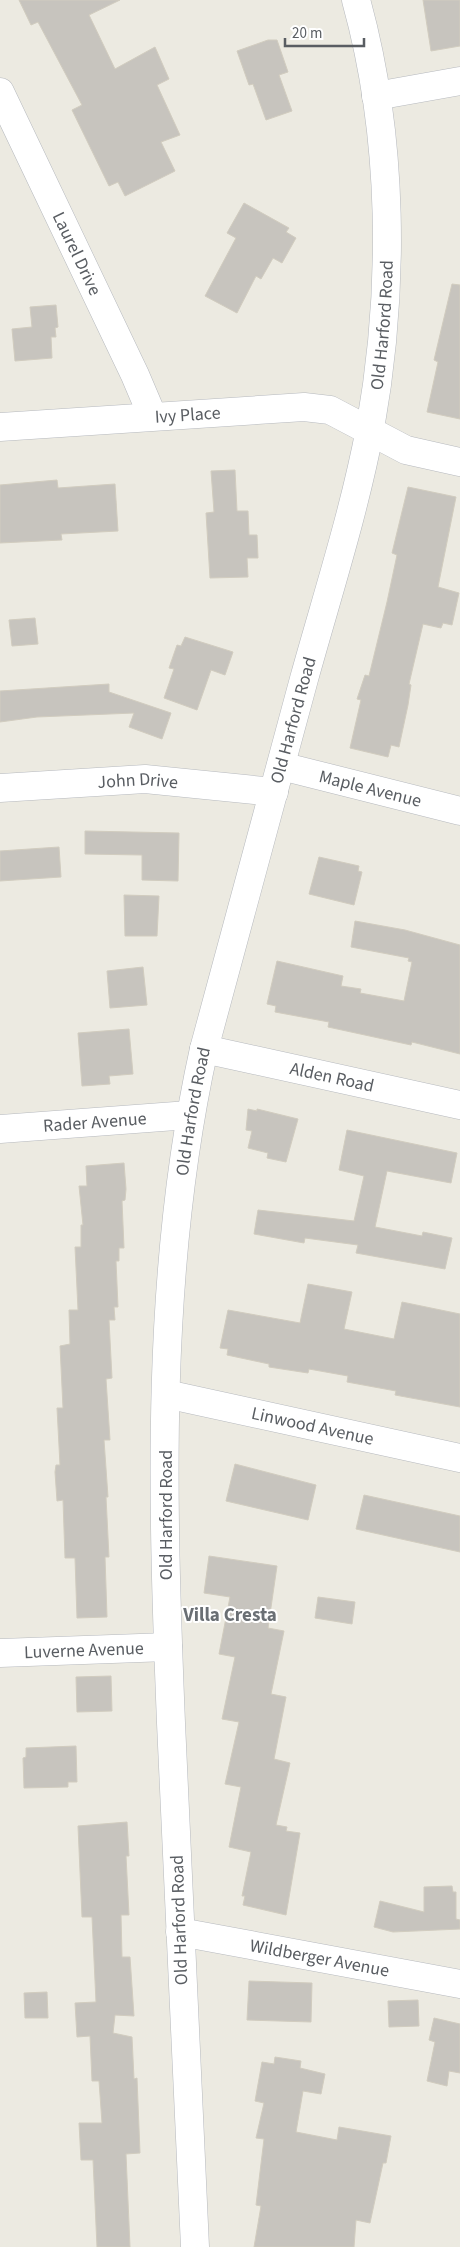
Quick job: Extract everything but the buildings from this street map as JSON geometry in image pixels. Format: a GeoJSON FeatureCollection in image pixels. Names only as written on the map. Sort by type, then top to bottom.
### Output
{"type":"FeatureCollection","features":[{"type":"Feature","properties":{"kind":"street","name":"Old Harford Road"},"geometry":{"type":"LineString","coordinates":[[195,2247],[168,1647],[165,1529],[166,1394],[175,1239],[189,1115],[204,1049],[358,483],[377,386],[385,282],[383,169],[376,96],[356,0]]}},
{"type":"Feature","properties":{"kind":"street"},"geometry":{"type":"LineString","coordinates":[[376,96],[460,81]]}},
{"type":"Feature","properties":{"kind":"street","name":"Laurel Drive"},"geometry":{"type":"LineString","coordinates":[[0,92],[136,375],[152,415]]}},
{"type":"Feature","properties":{"kind":"street","name":"Ivy Place"},"geometry":{"type":"LineString","coordinates":[[0,427],[152,415],[304,407],[330,410],[406,450],[460,462]]}},
{"type":"Feature","properties":{"kind":"street","name":"Maple Avenue"},"geometry":{"type":"LineString","coordinates":[[281,766],[460,811]]}},
{"type":"Feature","properties":{"kind":"street","name":"John Drive"},"geometry":{"type":"LineString","coordinates":[[0,788],[145,779],[274,792]]}},
{"type":"Feature","properties":{"kind":"street","name":"Alden Road"},"geometry":{"type":"LineString","coordinates":[[204,1049],[460,1105]]}},
{"type":"Feature","properties":{"kind":"street","name":"Rader Avenue"},"geometry":{"type":"LineString","coordinates":[[0,1129],[189,1115]]}},
{"type":"Feature","properties":{"kind":"street","name":"Linwood Avenue"},"geometry":{"type":"LineString","coordinates":[[166,1394],[460,1458]]}},
{"type":"Feature","properties":{"kind":"street","name":"Luverne Avenue"},"geometry":{"type":"LineString","coordinates":[[0,1653],[168,1647]]}},
{"type":"Feature","properties":{"kind":"street","name":"Wildberger Avenue"},"geometry":{"type":"LineString","coordinates":[[180,1932],[460,1984]]}},
{"type":"Feature","properties":{"kind":"district","name":"Villa Cresta"},"geometry":{"type":"Point","coordinates":[230,1614]}}]}
